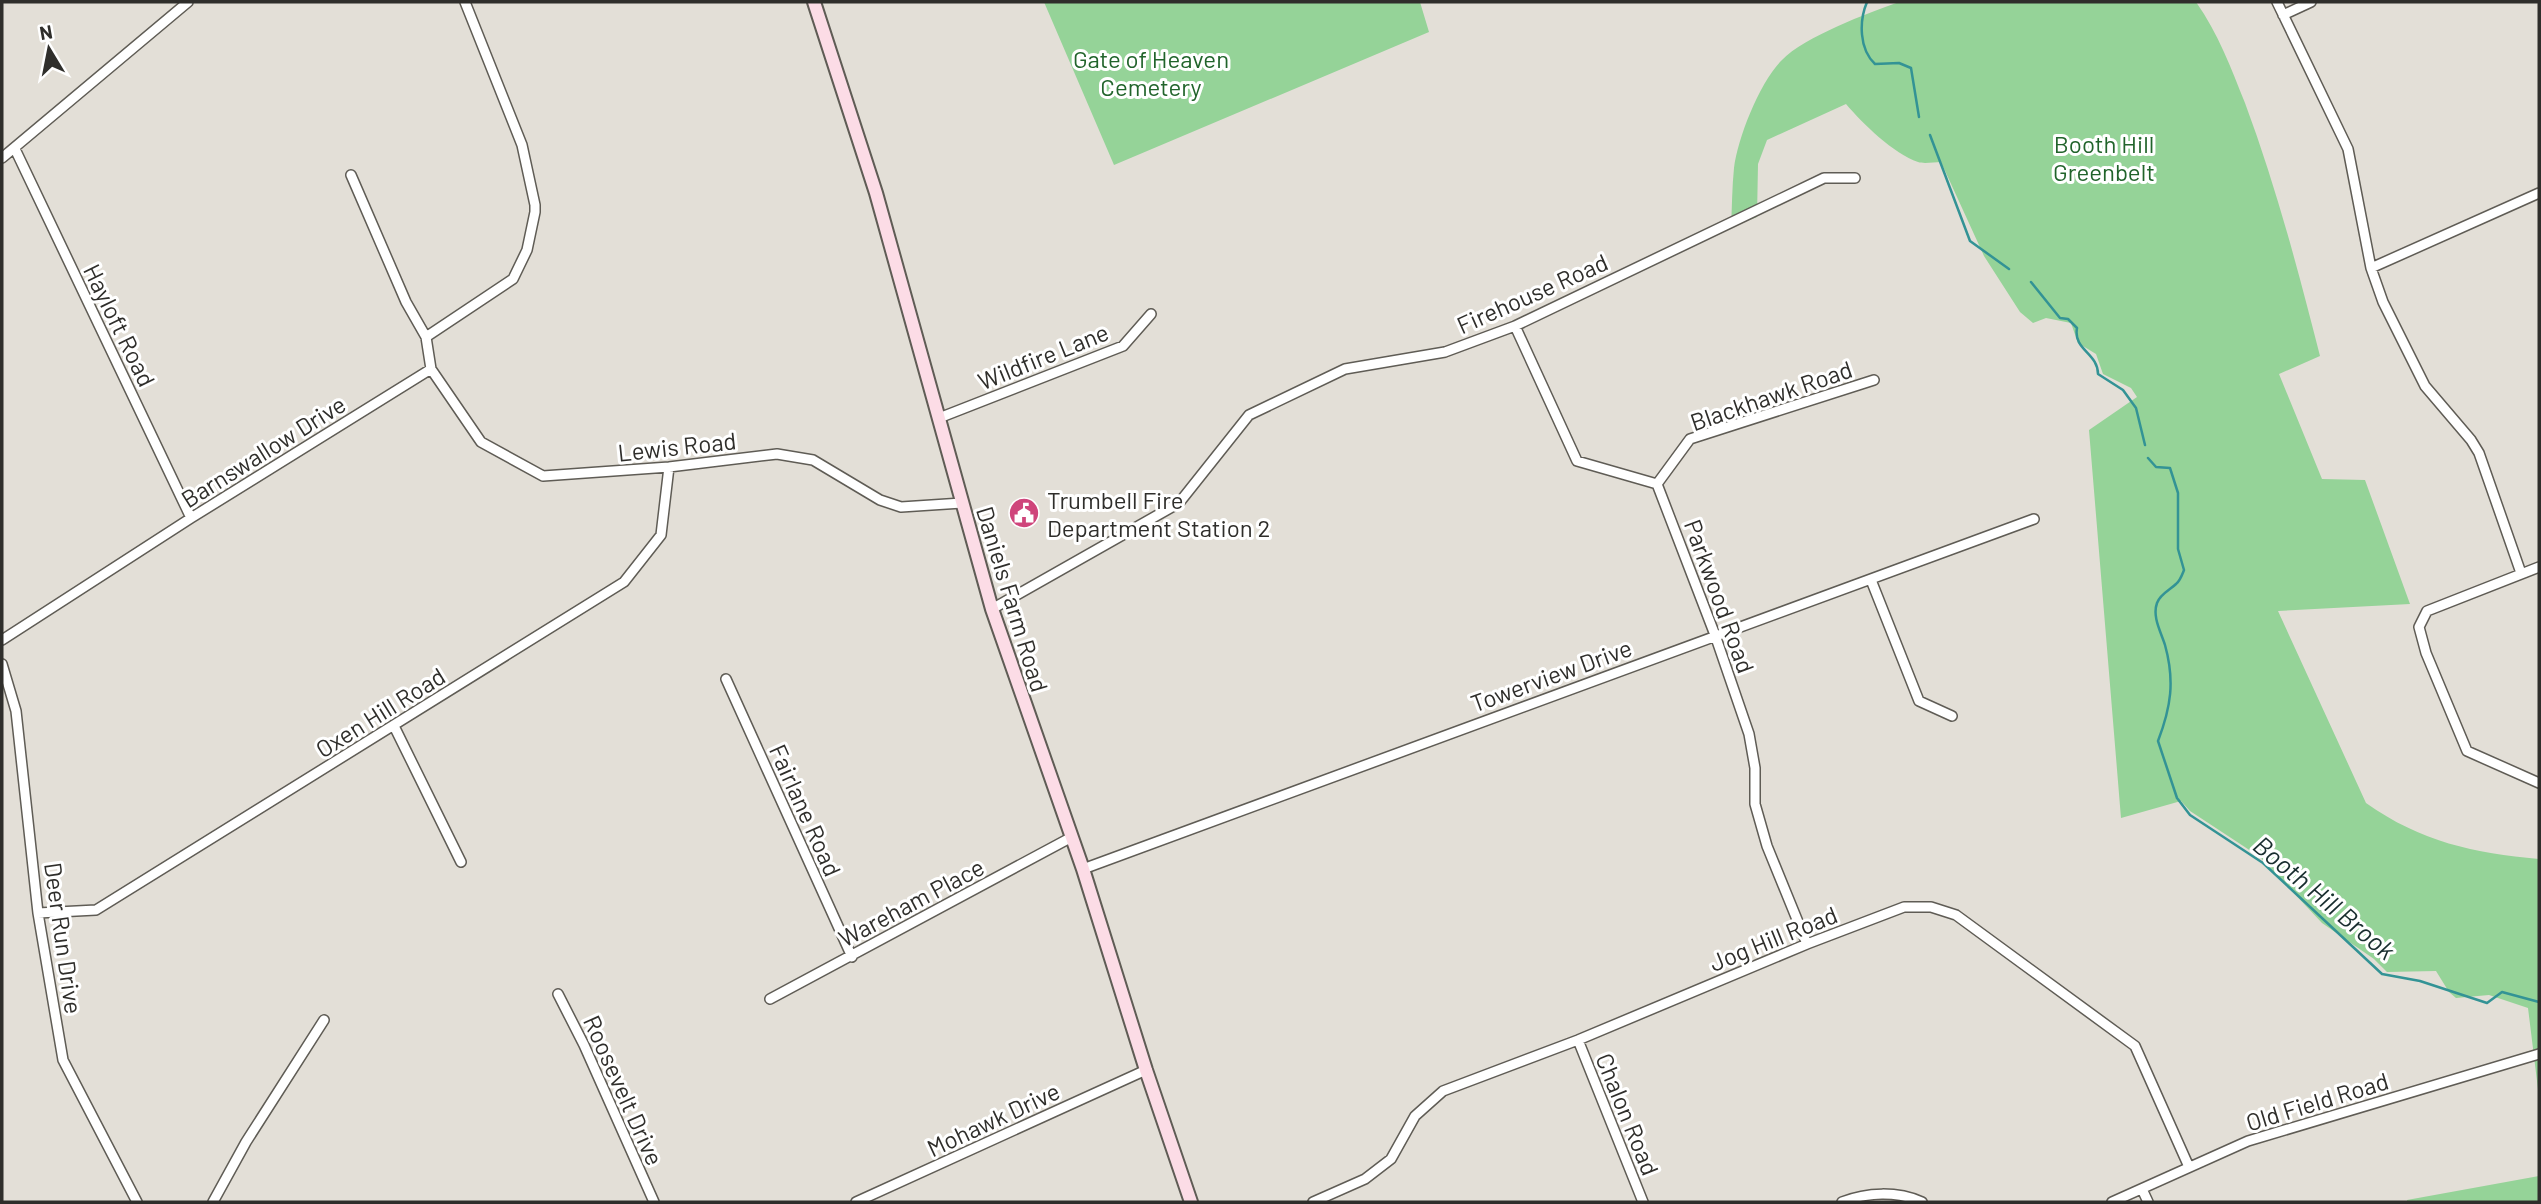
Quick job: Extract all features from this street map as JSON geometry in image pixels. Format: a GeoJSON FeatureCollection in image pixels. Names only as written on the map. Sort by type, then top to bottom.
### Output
{"type":"FeatureCollection","features":[{"type":"Feature","properties":{"kind":"main road","name":"Daniels Farm Road"},"geometry":{"type":"LineString","coordinates":[[814,2],[876,192],[992,609],[1083,869],[1191,1202]]}},
{"type":"Feature","properties":{"kind":"street"},"geometry":{"type":"LineString","coordinates":[[2,158],[188,2]]}},
{"type":"Feature","properties":{"kind":"street"},"geometry":{"type":"LineString","coordinates":[[426,337],[513,279],[527,250],[535,212],[522,145],[465,2]]}},
{"type":"Feature","properties":{"kind":"street"},"geometry":{"type":"LineString","coordinates":[[2277,2],[2348,149],[2371,268],[2382,302],[2425,386],[2479,453],[2521,573]]}},
{"type":"Feature","properties":{"kind":"street"},"geometry":{"type":"LineString","coordinates":[[2283,15],[2311,2]]}},
{"type":"Feature","properties":{"kind":"street","name":"Hayloft Road"},"geometry":{"type":"LineString","coordinates":[[15,149],[191,518]]}},
{"type":"Feature","properties":{"kind":"street"},"geometry":{"type":"LineString","coordinates":[[351,175],[406,302],[426,337],[431,369]]}},
{"type":"Feature","properties":{"kind":"street","name":"Firehouse Road"},"geometry":{"type":"LineString","coordinates":[[992,609],[1179,503],[1249,415],[1345,369],[1445,352],[1515,326],[1824,178],[1855,177]]}},
{"type":"Feature","properties":{"kind":"street"},"geometry":{"type":"LineString","coordinates":[[2371,268],[2539,193]]}},
{"type":"Feature","properties":{"kind":"street","name":"Wildfire Lane"},"geometry":{"type":"LineString","coordinates":[[939,418],[1123,346],[1151,314]]}},
{"type":"Feature","properties":{"kind":"street"},"geometry":{"type":"LineString","coordinates":[[1515,326],[1577,461],[1657,484]]}},
{"type":"Feature","properties":{"kind":"street","name":"Barnswallow Drive"},"geometry":{"type":"LineString","coordinates":[[2,640],[191,518],[431,369]]}},
{"type":"Feature","properties":{"kind":"street","name":"Lewis Road"},"geometry":{"type":"LineString","coordinates":[[431,369],[481,442],[544,477],[669,467],[777,454],[795,455],[813,460],[880,500],[901,507],[962,503]]}},
{"type":"Feature","properties":{"kind":"street","name":"Blackhawk Road"},"geometry":{"type":"LineString","coordinates":[[1657,484],[1690,439],[1874,380]]}},
{"type":"Feature","properties":{"kind":"street","name":"Oxen Hill Road"},"geometry":{"type":"LineString","coordinates":[[38,913],[96,910],[624,582],[660,535],[669,467]]}},
{"type":"Feature","properties":{"kind":"street","name":"Parkwood Road"},"geometry":{"type":"LineString","coordinates":[[1657,484],[1715,635],[1749,734],[1755,768],[1755,804],[1766,846],[1807,944]]}},
{"type":"Feature","properties":{"kind":"street","name":"Towerview Drive"},"geometry":{"type":"LineString","coordinates":[[1083,869],[2034,519]]}},
{"type":"Feature","properties":{"kind":"street"},"geometry":{"type":"LineString","coordinates":[[2539,567],[2427,611],[2419,627],[2426,653],[2467,751],[2539,783]]}},
{"type":"Feature","properties":{"kind":"street"},"geometry":{"type":"LineString","coordinates":[[1871,580],[1919,701],[1952,716]]}},
{"type":"Feature","properties":{"kind":"street","name":"Deer Run Drive"},"geometry":{"type":"LineString","coordinates":[[2,664],[16,712],[38,913],[63,1059],[137,1202]]}},
{"type":"Feature","properties":{"kind":"street","name":"Fairlane Road"},"geometry":{"type":"LineString","coordinates":[[726,679],[852,957]]}},
{"type":"Feature","properties":{"kind":"street"},"geometry":{"type":"LineString","coordinates":[[394,726],[461,862]]}},
{"type":"Feature","properties":{"kind":"street","name":"Wareham Place"},"geometry":{"type":"LineString","coordinates":[[770,999],[1070,838]]}},
{"type":"Feature","properties":{"kind":"street","name":"Jog Hill Road"},"geometry":{"type":"LineString","coordinates":[[1312,1202],[1365,1179],[1391,1159],[1415,1116],[1443,1091],[1577,1040],[1807,944],[1904,907],[1931,906],[1956,915],[2135,1046],[2189,1167]]}},
{"type":"Feature","properties":{"kind":"street","name":"Roosevelt Drive"},"geometry":{"type":"LineString","coordinates":[[558,994],[584,1045],[654,1202]]}},
{"type":"Feature","properties":{"kind":"street"},"geometry":{"type":"LineString","coordinates":[[213,1202],[246,1142],[324,1020]]}},
{"type":"Feature","properties":{"kind":"street","name":"Chalon Road"},"geometry":{"type":"LineString","coordinates":[[1577,1040],[1643,1202]]}},
{"type":"Feature","properties":{"kind":"street","name":"Old Field Road"},"geometry":{"type":"LineString","coordinates":[[2112,1202],[2248,1142],[2539,1054]]}},
{"type":"Feature","properties":{"kind":"street","name":"Mohawk Drive"},"geometry":{"type":"LineString","coordinates":[[856,1202],[1146,1070]]}},
{"type":"Feature","properties":{"kind":"street"},"geometry":{"type":"LineString","coordinates":[[2142,1189],[2148,1202]]}},
{"type":"Feature","properties":{"kind":"street"},"geometry":{"type":"LineString","coordinates":[[1842,1202],[1883,1194],[1923,1202]]}},
{"type":"Feature","properties":{"kind":"green space","name":"Gate of Heaven Cemetery"},"geometry":{"type":"Polygon","coordinates":[[[1044,2],[1420,2],[1429,32],[1114,165],[1044,2]]]}},
{"type":"Feature","properties":{"kind":"green space","name":"Booth Hill Greenbelt"},"geometry":{"type":"Polygon","coordinates":[[[1899,2],[2196,2],[2211,26],[2240,90],[2267,165],[2320,356],[2279,374],[2322,479],[2365,480],[2410,604],[2278,611],[2366,803],[2407,827],[2449,843],[2492,853],[2539,859],[2539,1097],[2528,1008],[2489,995],[2456,998],[2436,971],[2387,972],[2374,959],[2322,923],[2260,857],[2190,811],[2181,801],[2121,818],[2089,430],[2137,397],[2131,388],[2103,374],[2096,354],[2078,343],[2071,323],[2046,318],[2033,323],[2020,312],[1984,256],[1941,162],[1920,163],[1899,152],[1869,129],[1846,104],[1767,140],[1758,164],[1757,217],[1731,227],[1736,155],[1751,111],[1774,70],[1792,51],[1821,34],[1899,2]]]}},
{"type":"Feature","properties":{"kind":"green space"},"geometry":{"type":"Polygon","coordinates":[[[2539,1176],[2539,1202],[2407,1202],[2407,1200],[2539,1176]]]}},
{"type":"Feature","properties":{"kind":"waterway","name":"Booth Hill Brook"},"geometry":{"type":"LineString","coordinates":[[1867,2],[1862,26],[1866,51],[1875,64],[1899,63],[1911,68],[1919,117]]}},
{"type":"Feature","properties":{"kind":"waterway","name":"Booth Hill Brook"},"geometry":{"type":"LineString","coordinates":[[1930,135],[1970,241],[2009,269]]}},
{"type":"Feature","properties":{"kind":"waterway","name":"Booth Hill Brook"},"geometry":{"type":"LineString","coordinates":[[2031,282],[2060,318],[2068,319],[2077,328],[2079,342],[2094,361],[2098,374],[2123,390],[2136,408],[2145,445]]}},
{"type":"Feature","properties":{"kind":"waterway","name":"Booth Hill Brook"},"geometry":{"type":"LineString","coordinates":[[2148,458],[2156,467],[2170,468],[2178,493],[2178,549],[2184,570],[2177,583],[2158,600],[2156,608],[2171,682],[2169,705],[2158,741],[2177,798],[2190,815],[2263,863],[2382,974],[2420,981],[2487,1003],[2502,992],[2539,1002]]}},
{"type":"Feature","properties":{"kind":"place","name":"Trumbell Fire Department Station 2"},"geometry":{"type":"Point","coordinates":[1024,513]}}]}
